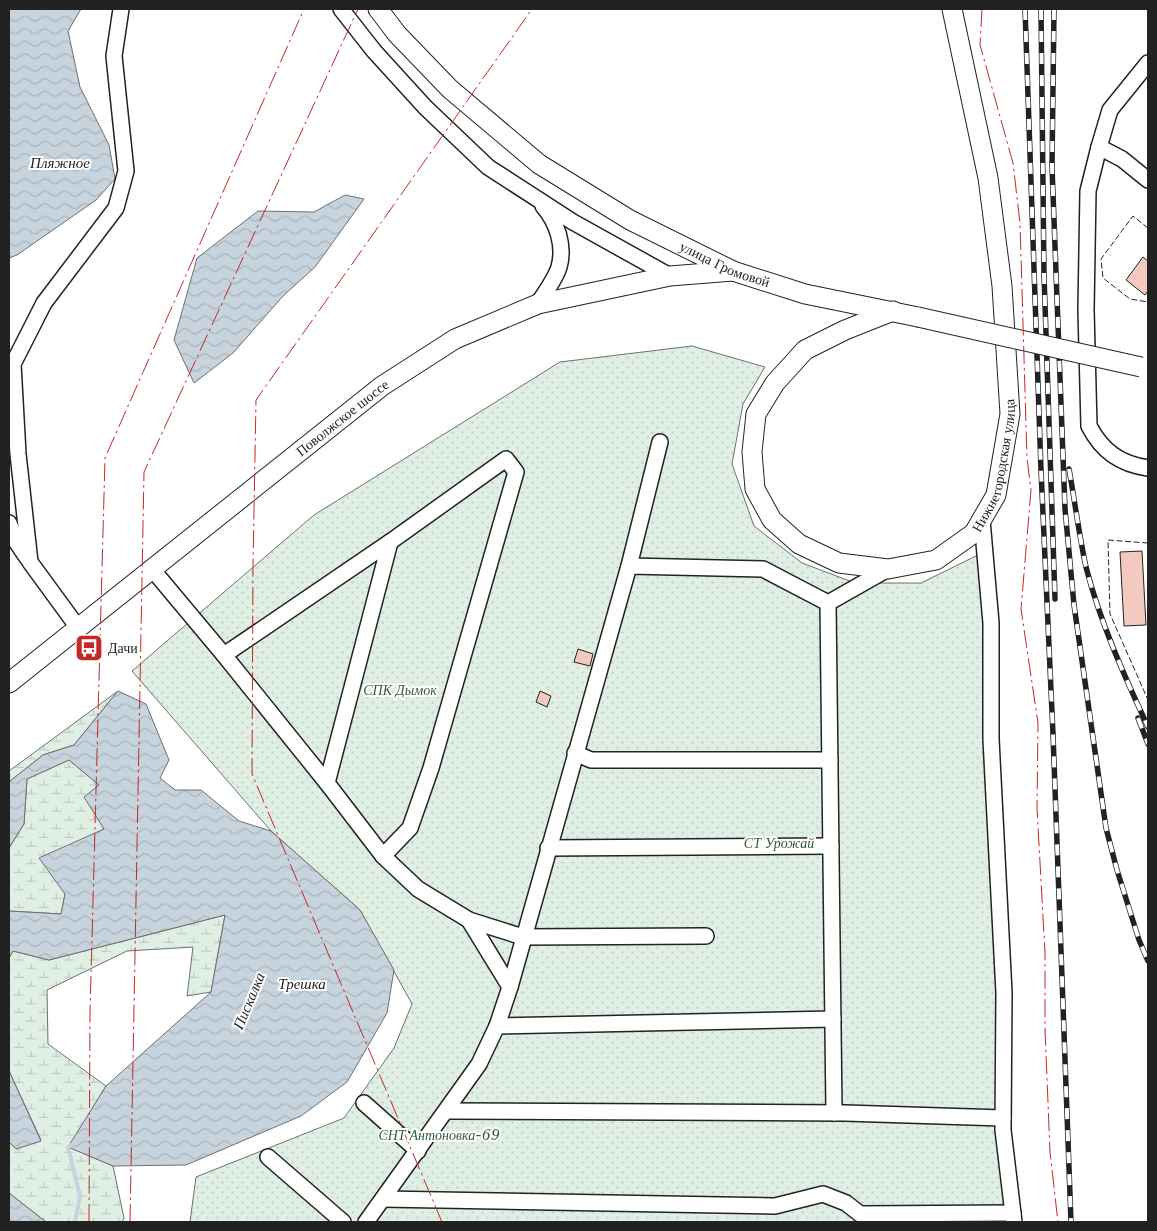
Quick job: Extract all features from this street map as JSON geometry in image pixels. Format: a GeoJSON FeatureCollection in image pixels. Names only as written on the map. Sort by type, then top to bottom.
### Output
{"type":"FeatureCollection","features":[{"type":"Feature","properties":{"kind":"main road","name":"улица Громовой"},"geometry":{"type":"LineString","coordinates":[[378,9],[397,34],[450,89],[539,164],[630,220],[733,271],[805,294],[892,311],[1145,367]]}},
{"type":"Feature","properties":{"kind":"main road","name":"Нижнегородская улица"},"geometry":{"type":"LineString","coordinates":[[892,311],[845,330],[805,350],[775,383],[756,414],[752,452],[756,489],[772,520],[799,544],[839,563],[888,569],[936,560],[974,533],[996,495],[1010,414],[1002,286],[988,178],[952,9]]}},
{"type":"Feature","properties":{"kind":"main road","name":"Поволжское шоссе"},"geometry":{"type":"LineString","coordinates":[[9,683],[382,386],[455,339],[538,304],[670,276],[733,271]]}},
{"type":"Feature","properties":{"kind":"street"},"geometry":{"type":"LineString","coordinates":[[30,562],[18,454],[13,364],[44,303],[116,208],[126,172],[114,56],[121,9]]}},
{"type":"Feature","properties":{"kind":"street"},"geometry":{"type":"LineString","coordinates":[[341,9],[374,51],[425,107],[488,167],[573,222],[670,276]]}},
{"type":"Feature","properties":{"kind":"street"},"geometry":{"type":"LineString","coordinates":[[1148,63],[1110,110],[1099,147],[1088,192],[1086,310],[1089,426],[1097,442],[1114,457],[1139,467],[1148,468]]}},
{"type":"Feature","properties":{"kind":"street"},"geometry":{"type":"LineString","coordinates":[[1099,147],[1122,159],[1148,180]]}},
{"type":"Feature","properties":{"kind":"street"},"geometry":{"type":"LineString","coordinates":[[537,199],[552,216],[561,242],[559,268],[538,304]]}},
{"type":"Feature","properties":{"kind":"street"},"geometry":{"type":"LineString","coordinates":[[366,1222],[479,1064],[496,1026],[510,987],[629,566],[660,442]]}},
{"type":"Feature","properties":{"kind":"street"},"geometry":{"type":"LineString","coordinates":[[224,655],[390,542],[506,458],[516,472],[431,768],[410,828],[383,856]]}},
{"type":"Feature","properties":{"kind":"street"},"geometry":{"type":"LineString","coordinates":[[383,1199],[775,1206],[823,1194],[846,1202],[860,1214],[1013,1218],[1003,1130],[1004,993],[991,739],[991,623],[982,520]]}},
{"type":"Feature","properties":{"kind":"street"},"geometry":{"type":"LineString","coordinates":[[9,523],[30,562],[79,629]]}},
{"type":"Feature","properties":{"kind":"street"},"geometry":{"type":"LineString","coordinates":[[327,783],[390,542]]}},
{"type":"Feature","properties":{"kind":"street"},"geometry":{"type":"LineString","coordinates":[[629,566],[762,569],[828,603]]}},
{"type":"Feature","properties":{"kind":"street"},"geometry":{"type":"LineString","coordinates":[[152,569],[224,655],[383,856],[418,889],[469,920],[523,936],[706,936]]}},
{"type":"Feature","properties":{"kind":"street"},"geometry":{"type":"LineString","coordinates":[[828,603],[888,569]]}},
{"type":"Feature","properties":{"kind":"street"},"geometry":{"type":"LineString","coordinates":[[828,603],[834,1113]]}},
{"type":"Feature","properties":{"kind":"street"},"geometry":{"type":"LineString","coordinates":[[575,753],[591,760],[830,760]]}},
{"type":"Feature","properties":{"kind":"street"},"geometry":{"type":"LineString","coordinates":[[548,848],[831,846]]}},
{"type":"Feature","properties":{"kind":"street"},"geometry":{"type":"LineString","coordinates":[[469,920],[510,987]]}},
{"type":"Feature","properties":{"kind":"street"},"geometry":{"type":"LineString","coordinates":[[496,1026],[833,1019]]}},
{"type":"Feature","properties":{"kind":"street"},"geometry":{"type":"LineString","coordinates":[[364,1103],[418,1151]]}},
{"type":"Feature","properties":{"kind":"street"},"geometry":{"type":"LineString","coordinates":[[446,1111],[834,1113],[1003,1118]]}},
{"type":"Feature","properties":{"kind":"street"},"geometry":{"type":"LineString","coordinates":[[268,1157],[343,1222]]}},
{"type":"Feature","properties":{"kind":"green space"},"geometry":{"type":"Polygon","coordinates":[[[692,346],[765,367],[743,404],[732,464],[754,526],[802,563],[855,583],[921,583],[984,552],[1005,1078],[1018,1222],[190,1222],[196,1177],[344,1118],[394,1048],[412,1004],[360,910],[271,831],[132,671],[314,515],[560,362],[692,346]]]}},
{"type":"Feature","properties":{"kind":"green space"},"geometry":{"type":"Polygon","coordinates":[[[118,691],[74,745],[43,755],[9,782],[9,771],[118,691]]]}},
{"type":"Feature","properties":{"kind":"green space"},"geometry":{"type":"Polygon","coordinates":[[[69,760],[99,785],[85,797],[104,829],[65,894],[61,914],[9,911],[9,848],[24,824],[27,779],[69,760]]]}},
{"type":"Feature","properties":{"kind":"green space"},"geometry":{"type":"Polygon","coordinates":[[[225,915],[211,992],[187,996],[193,947],[127,951],[47,990],[48,1044],[106,1086],[69,1147],[113,1166],[124,1218],[122,1222],[46,1222],[9,1193],[9,1142],[16,1149],[41,1140],[9,1071],[9,958],[13,951],[49,960],[225,915]]]}},
{"type":"Feature","properties":{"kind":"water","name":"Пляжное"},"geometry":{"type":"Polygon","coordinates":[[[9,9],[81,9],[68,31],[80,87],[109,145],[115,179],[96,200],[17,255],[9,258],[9,9]]]}},
{"type":"Feature","properties":{"kind":"water"},"geometry":{"type":"Polygon","coordinates":[[[345,195],[364,199],[315,267],[283,296],[233,353],[194,383],[174,340],[197,258],[258,211],[314,212],[345,195]]]}},
{"type":"Feature","properties":{"kind":"water","name":"Трешка"},"geometry":{"type":"Polygon","coordinates":[[[118,691],[146,704],[169,760],[160,778],[175,790],[201,790],[239,821],[271,831],[360,910],[394,970],[387,1013],[347,1082],[301,1116],[186,1165],[113,1166],[68,1147],[106,1086],[211,992],[225,915],[49,960],[13,951],[9,958],[9,911],[61,914],[65,894],[39,858],[104,829],[84,797],[99,785],[69,760],[27,779],[24,824],[9,848],[9,782],[43,755],[74,745],[118,691]]]}},
{"type":"Feature","properties":{"kind":"water"},"geometry":{"type":"Polygon","coordinates":[[[9,1071],[41,1141],[16,1149],[9,1142],[9,1071]]]}},
{"type":"Feature","properties":{"kind":"water"},"geometry":{"type":"Polygon","coordinates":[[[9,1193],[46,1222],[9,1222],[9,1193]]]}},
{"type":"Feature","properties":{"kind":"building"},"geometry":{"type":"Polygon","coordinates":[[[1143,257],[1148,261],[1148,291],[1145,295],[1126,280],[1143,257]]]}},
{"type":"Feature","properties":{"kind":"building"},"geometry":{"type":"Polygon","coordinates":[[[1142,551],[1146,625],[1124,626],[1120,552],[1142,551]]]}},
{"type":"Feature","properties":{"kind":"building"},"geometry":{"type":"Polygon","coordinates":[[[578,649],[593,654],[590,666],[574,662],[578,649]]]}},
{"type":"Feature","properties":{"kind":"building"},"geometry":{"type":"Polygon","coordinates":[[[540,691],[551,696],[547,707],[536,702],[540,691]]]}},
{"type":"Feature","properties":{"kind":"waterway","name":"Пискалка"},"geometry":{"type":"LineString","coordinates":[[71,1145],[68,1147],[80,1196],[75,1222]]}},
{"type":"Feature","properties":{"kind":"railway"},"geometry":{"type":"LineString","coordinates":[[1025,9],[1071,1222]]}},
{"type":"Feature","properties":{"kind":"railway"},"geometry":{"type":"LineString","coordinates":[[1041,9],[1044,275],[1055,599]]}},
{"type":"Feature","properties":{"kind":"railway"},"geometry":{"type":"LineString","coordinates":[[1054,9],[1052,167],[1065,509],[1074,605],[1106,828],[1139,940],[1148,961]]}},
{"type":"Feature","properties":{"kind":"railway"},"geometry":{"type":"LineString","coordinates":[[1069,469],[1086,567],[1098,608],[1113,648],[1148,727]]}},
{"type":"Feature","properties":{"kind":"railway"},"geometry":{"type":"LineString","coordinates":[[1138,718],[1148,744]]}},
{"type":"Feature","properties":{"kind":"fence"},"geometry":{"type":"LineString","coordinates":[[1148,228],[1133,216],[1101,259],[1103,278],[1130,299],[1148,302]]}},
{"type":"Feature","properties":{"kind":"fence"},"geometry":{"type":"LineString","coordinates":[[1148,543],[1108,540],[1110,614],[1148,700]]}},
{"type":"Feature","properties":{"kind":"power"},"geometry":{"type":"LineString","coordinates":[[89,1222],[90,1013],[105,458],[304,9]]}},
{"type":"Feature","properties":{"kind":"power"},"geometry":{"type":"LineString","coordinates":[[130,1222],[144,472],[358,9]]}},
{"type":"Feature","properties":{"kind":"power"},"geometry":{"type":"LineString","coordinates":[[442,1222],[252,774],[256,400],[532,9]]}},
{"type":"Feature","properties":{"kind":"power"},"geometry":{"type":"LineString","coordinates":[[982,9],[980,45],[1013,163],[1020,223],[1027,458],[1031,490],[1021,609],[1038,723],[1037,808],[1045,953],[1045,1029],[1050,1152],[1058,1222]]}},
{"type":"Feature","properties":{"kind":"place","name":"Дачи"},"geometry":{"type":"Point","coordinates":[89,648]}},
{"type":"Feature","properties":{"kind":"park label","name":"СПК Дымок"},"geometry":{"type":"Point","coordinates":[400,690]}},
{"type":"Feature","properties":{"kind":"park label","name":"СТ Урожай"},"geometry":{"type":"Point","coordinates":[779,843]}},
{"type":"Feature","properties":{"kind":"park label","name":"СНТ Антоновка-69"},"geometry":{"type":"Point","coordinates":[439,1135]}}]}
